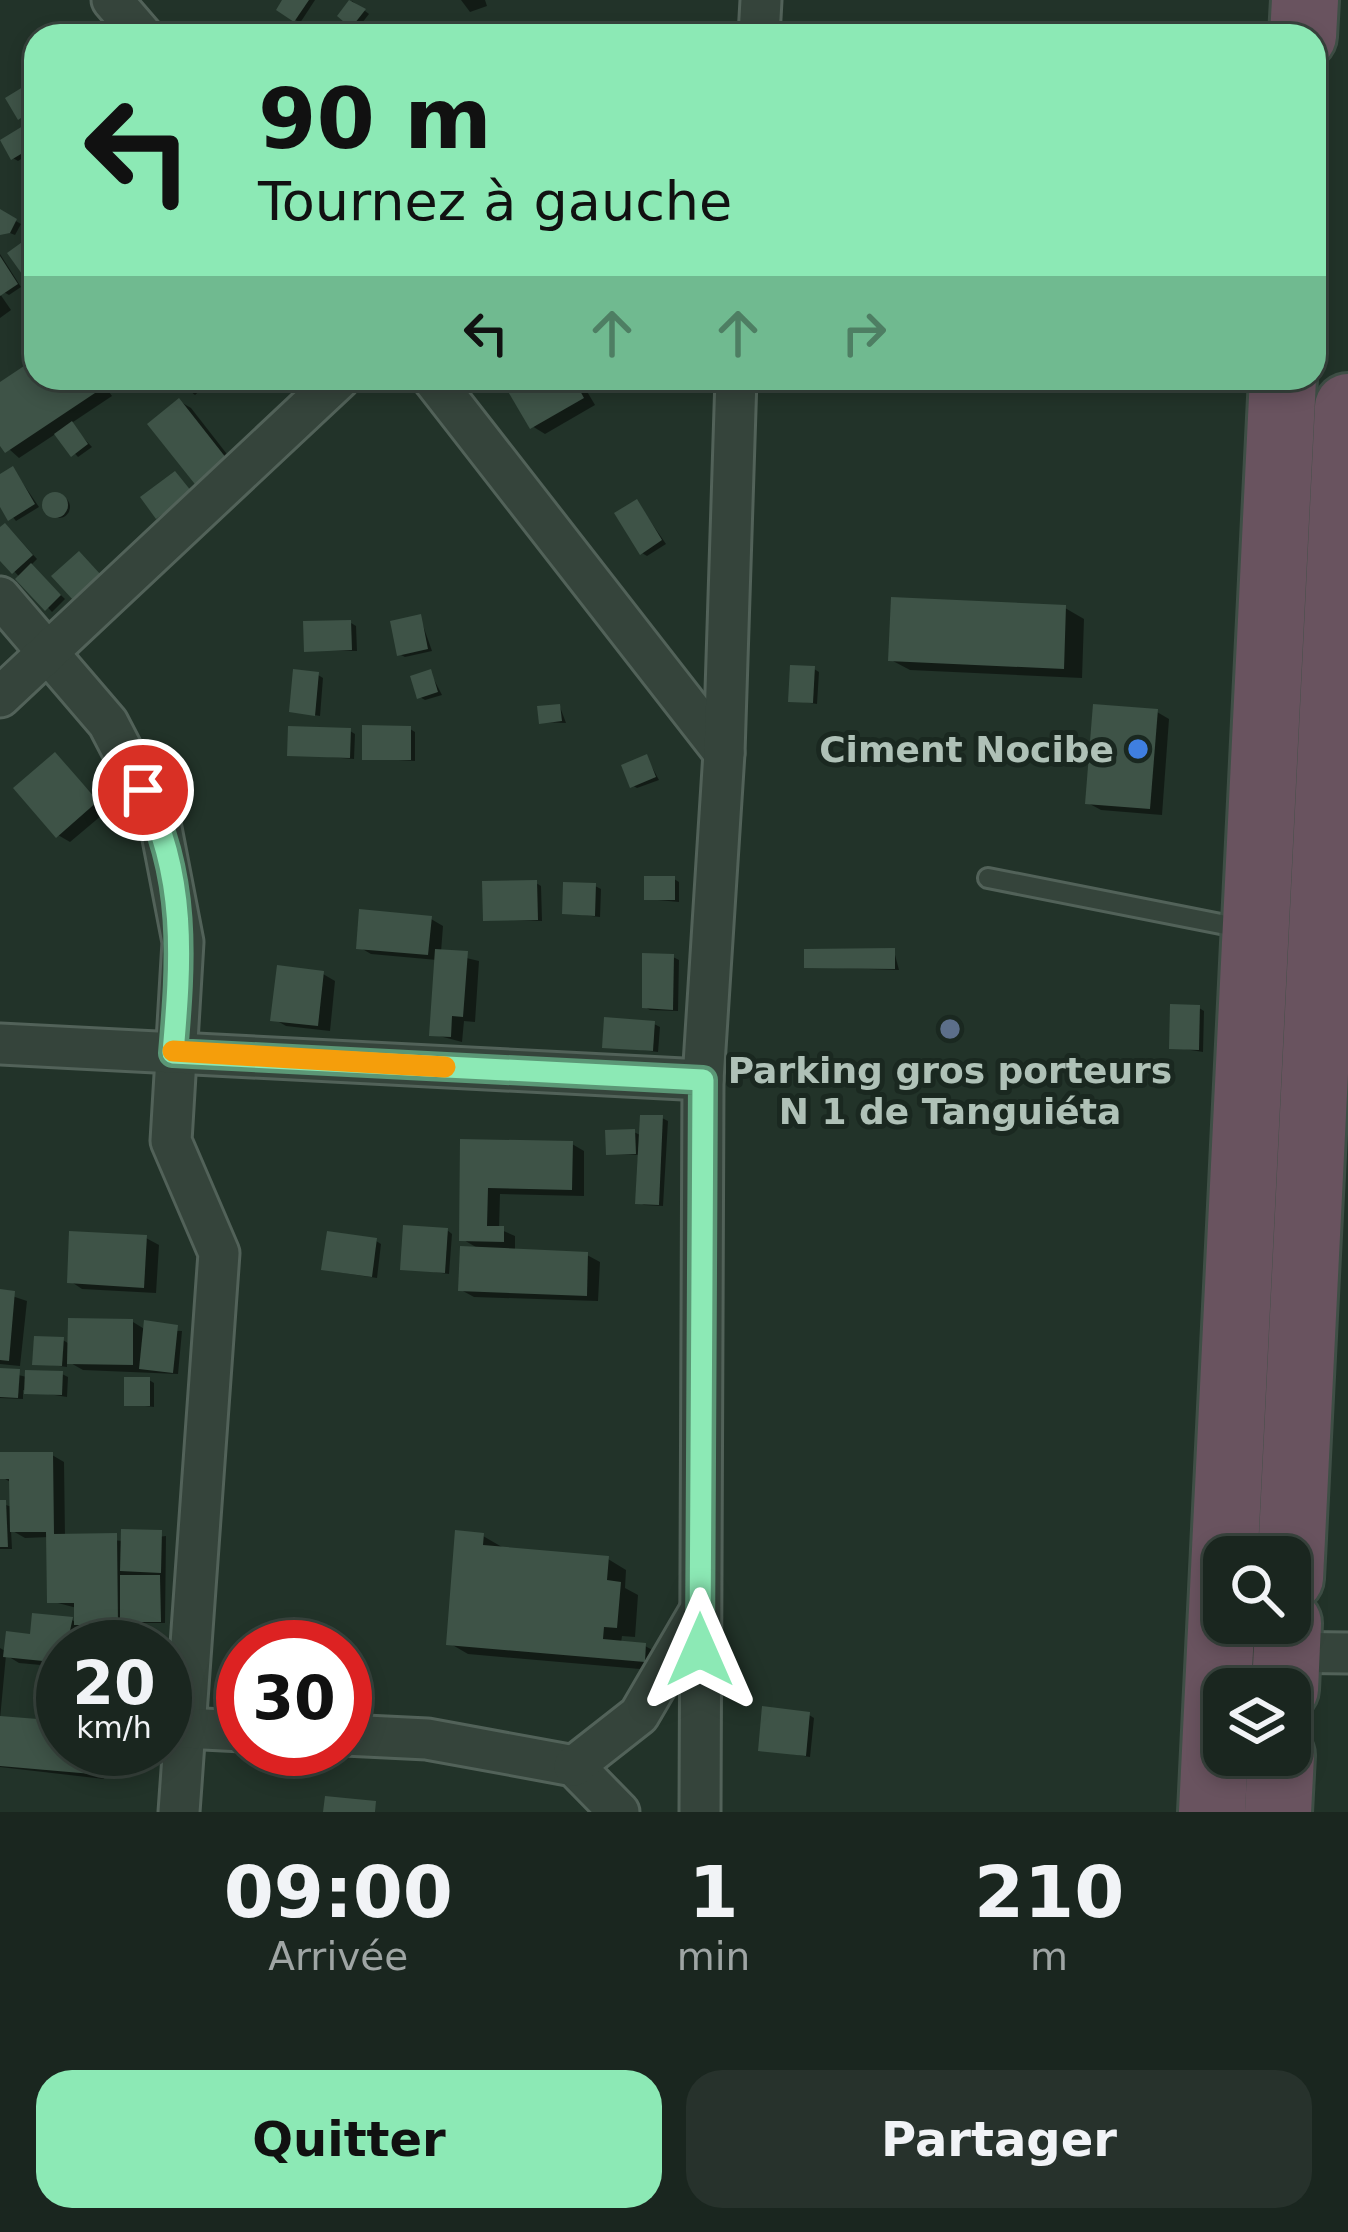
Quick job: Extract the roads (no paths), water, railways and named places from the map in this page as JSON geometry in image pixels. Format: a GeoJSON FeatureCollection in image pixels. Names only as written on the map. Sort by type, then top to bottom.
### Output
{"type":"FeatureCollection","features":[{"type":"Feature","properties":{"kind":"highway"},"geometry":{"type":"LineString","coordinates":[[1283,390],[1290,1536]]}},
{"type":"Feature","properties":{"kind":"highway"},"geometry":{"type":"LineString","coordinates":[[1212,1812],[1218,1648],[1286,944],[1348,407]]}},
{"type":"Feature","properties":{"kind":"highway"},"geometry":{"type":"LineString","coordinates":[[1278,1812],[1280,1776]]}},
{"type":"Feature","properties":{"kind":"street"},"geometry":{"type":"LineString","coordinates":[[112,0],[133,24]]}},
{"type":"Feature","properties":{"kind":"street"},"geometry":{"type":"LineString","coordinates":[[0,697],[327,390]]}},
{"type":"Feature","properties":{"kind":"street"},"geometry":{"type":"LineString","coordinates":[[441,390],[724,753]]}},
{"type":"Feature","properties":{"kind":"street"},"geometry":{"type":"LineString","coordinates":[[700,1812],[703,1080],[724,753],[736,390]]}},
{"type":"Feature","properties":{"kind":"street"},"geometry":{"type":"LineString","coordinates":[[0,597],[108,723],[160,824],[183,942],[171,1141],[219,1253],[192,1620]]}},
{"type":"Feature","properties":{"kind":"street"},"geometry":{"type":"LineString","coordinates":[[0,1044],[703,1080]]}},
{"type":"Feature","properties":{"kind":"street"},"geometry":{"type":"LineString","coordinates":[[574,1766],[639,1715],[700,1610]]}},
{"type":"Feature","properties":{"kind":"street"},"geometry":{"type":"LineString","coordinates":[[1218,1648],[1302,1655]]}},
{"type":"Feature","properties":{"kind":"street"},"geometry":{"type":"LineString","coordinates":[[372,1737],[427,1739],[574,1766],[619,1812]]}},
{"type":"Feature","properties":{"kind":"street"},"geometry":{"type":"LineString","coordinates":[[179,1812],[181,1776]]}},
{"type":"Feature","properties":{"kind":"lane"},"geometry":{"type":"LineString","coordinates":[[988,878],[1286,944]]}},
{"type":"Feature","properties":{"kind":"place","name":"Ciment Nocibe"},"geometry":{"type":"Point","coordinates":[1138,749]}},
{"type":"Feature","properties":{"kind":"place","name":"Parking gros porteurs N 1 de Tanguiéta"},"geometry":{"type":"Point","coordinates":[950,1029]}}]}
